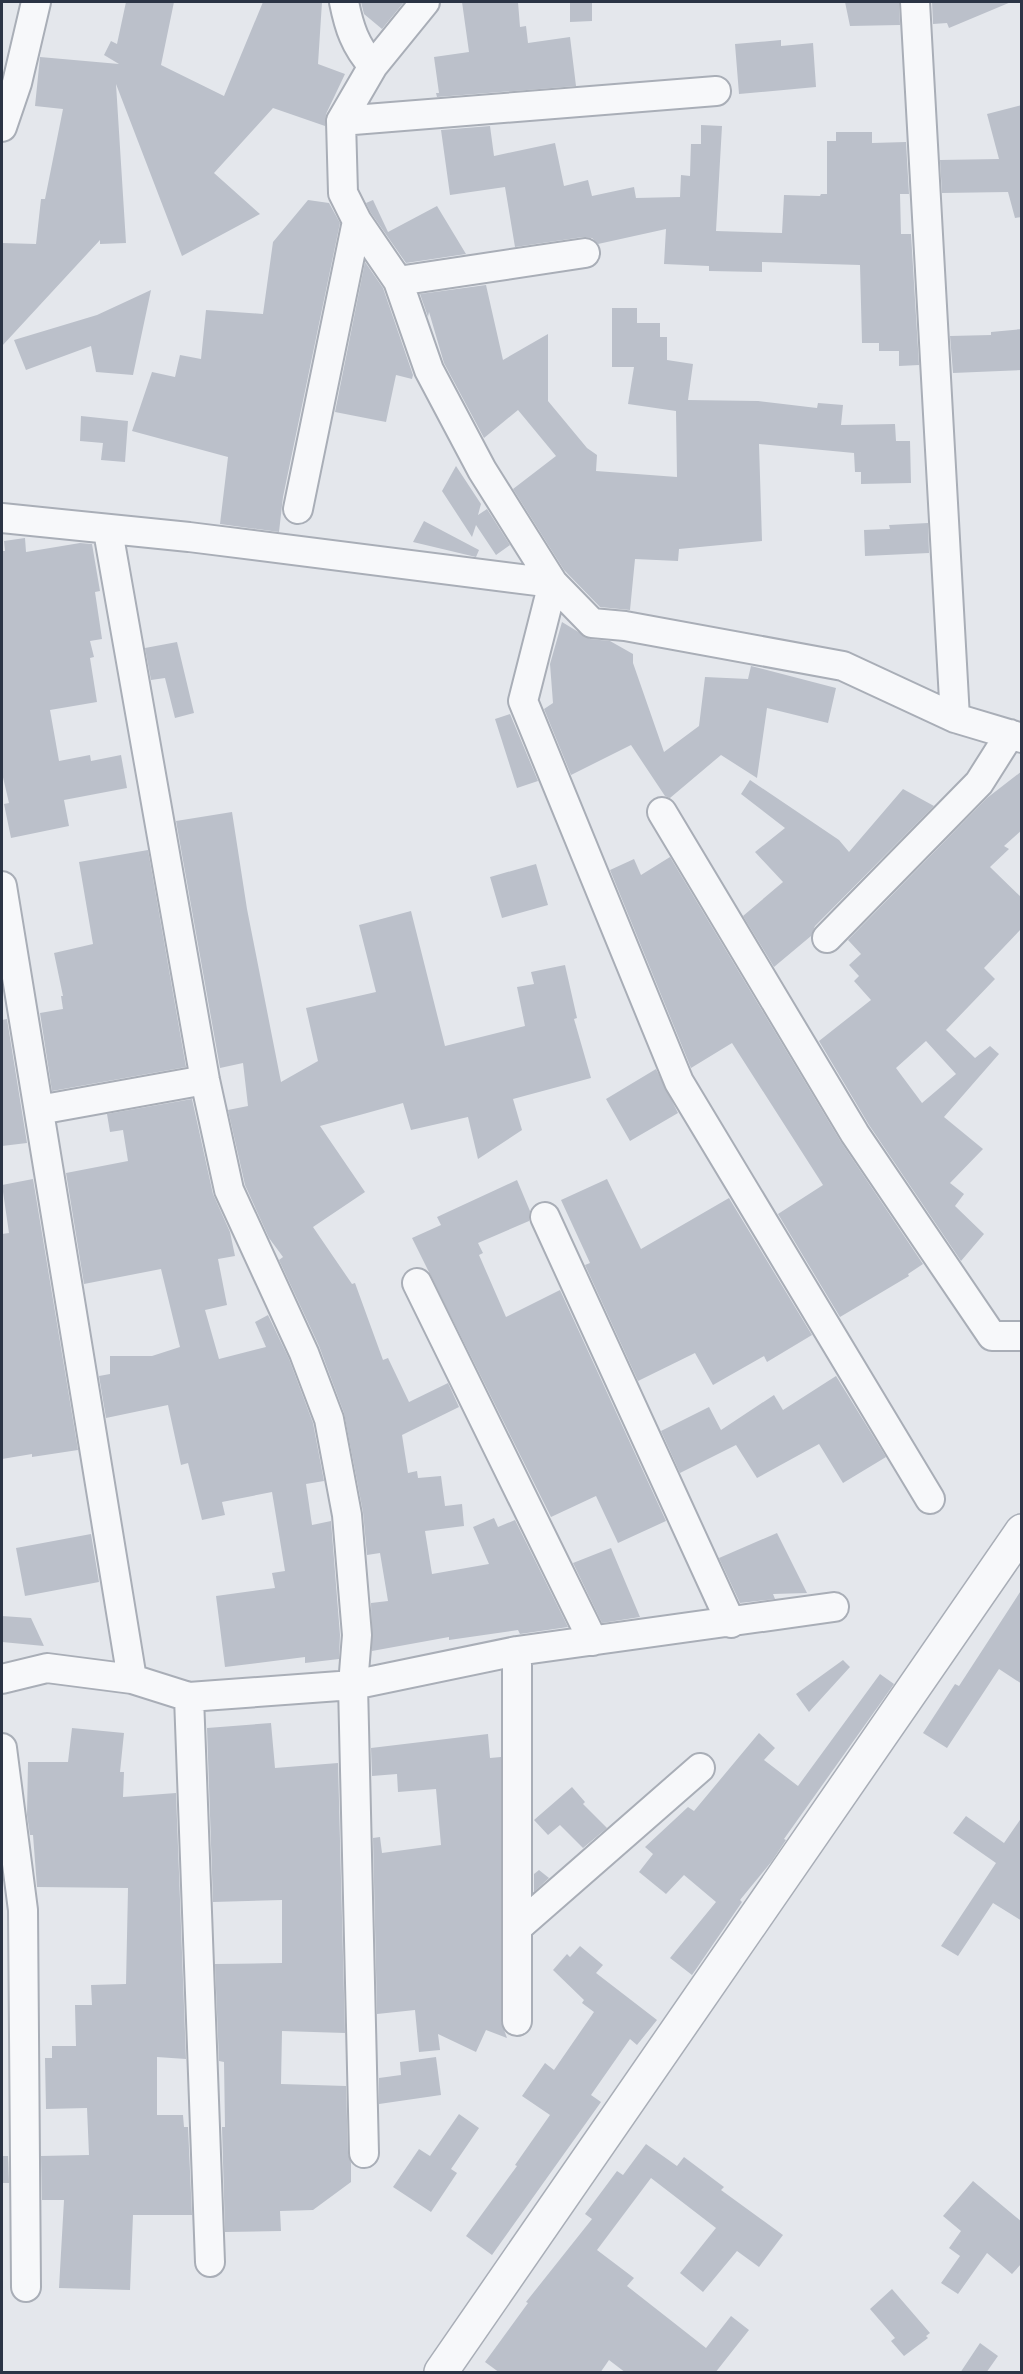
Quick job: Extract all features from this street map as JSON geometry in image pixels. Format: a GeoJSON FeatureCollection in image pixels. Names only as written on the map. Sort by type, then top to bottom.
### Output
{"type":"FeatureCollection","features":[{"type":"Feature","properties":{"kind":"street"},"geometry":{"type":"LineString","coordinates":[[2,128],[9,77],[36,2]]}},
{"type":"Feature","properties":{"kind":"street"},"geometry":{"type":"LineString","coordinates":[[344,2],[350,30],[362,53],[373,66]]}},
{"type":"Feature","properties":{"kind":"street"},"geometry":{"type":"LineString","coordinates":[[425,2],[373,66],[341,121],[343,193],[357,221],[398,281],[429,370],[482,470],[554,582],[592,623],[625,626],[843,666],[955,718],[1016,736],[980,783],[827,938]]}},
{"type":"Feature","properties":{"kind":"street"},"geometry":{"type":"LineString","coordinates":[[915,2],[955,718]]}},
{"type":"Feature","properties":{"kind":"street"},"geometry":{"type":"LineString","coordinates":[[341,121],[716,91]]}},
{"type":"Feature","properties":{"kind":"street"},"geometry":{"type":"LineString","coordinates":[[298,509],[357,221]]}},
{"type":"Feature","properties":{"kind":"street"},"geometry":{"type":"LineString","coordinates":[[398,281],[585,253]]}},
{"type":"Feature","properties":{"kind":"street"},"geometry":{"type":"LineString","coordinates":[[2,518],[108,531],[201,539],[554,582]]}},
{"type":"Feature","properties":{"kind":"street"},"geometry":{"type":"LineString","coordinates":[[108,531],[205,1080],[228,1190],[304,1353],[329,1419],[348,1526],[357,1635],[353,1685],[364,2153]]}},
{"type":"Feature","properties":{"kind":"street"},"geometry":{"type":"LineString","coordinates":[[554,582],[523,701],[678,1082],[930,1499]]}},
{"type":"Feature","properties":{"kind":"street"},"geometry":{"type":"LineString","coordinates":[[662,812],[855,1134],[992,1335],[1022,1336]]}},
{"type":"Feature","properties":{"kind":"street"},"geometry":{"type":"LineString","coordinates":[[2,886],[132,1679]]}},
{"type":"Feature","properties":{"kind":"street"},"geometry":{"type":"LineString","coordinates":[[39,1110],[205,1080]]}},
{"type":"Feature","properties":{"kind":"street"},"geometry":{"type":"LineString","coordinates":[[545,1217],[731,1623]]}},
{"type":"Feature","properties":{"kind":"street"},"geometry":{"type":"LineString","coordinates":[[417,1283],[593,1641]]}},
{"type":"Feature","properties":{"kind":"street"},"geometry":{"type":"LineString","coordinates":[[441,2373],[1022,1531]]}},
{"type":"Feature","properties":{"kind":"street"},"geometry":{"type":"LineString","coordinates":[[2,1679],[47,1668],[132,1679],[189,1697],[353,1685],[517,1652],[834,1607]]}},
{"type":"Feature","properties":{"kind":"street"},"geometry":{"type":"LineString","coordinates":[[517,1652],[517,2021]]}},
{"type":"Feature","properties":{"kind":"street"},"geometry":{"type":"LineString","coordinates":[[189,1697],[210,2262]]}},
{"type":"Feature","properties":{"kind":"street"},"geometry":{"type":"LineString","coordinates":[[2,1748],[23,1910],[26,2287]]}},
{"type":"Feature","properties":{"kind":"street"},"geometry":{"type":"LineString","coordinates":[[517,1928],[700,1768]]}},
{"type":"Feature","properties":{"kind":"building"},"geometry":{"type":"Polygon","coordinates":[[[126,2],[174,2],[161,65],[224,96],[263,2],[322,2],[318,64],[345,74],[326,114],[325,126],[273,108],[214,173],[260,214],[182,256],[116,84],[126,243],[100,244],[100,240],[2,346],[2,243],[36,244],[41,199],[45,199],[63,109],[35,106],[40,57],[119,64],[104,55],[111,41],[117,44],[126,2]]]}},
{"type":"Feature","properties":{"kind":"building"},"geometry":{"type":"Polygon","coordinates":[[[361,2],[404,2],[382,29],[364,14],[361,2]]]}},
{"type":"Feature","properties":{"kind":"building"},"geometry":{"type":"Polygon","coordinates":[[[462,2],[518,2],[520,27],[526,26],[528,43],[570,37],[576,86],[437,97],[436,93],[439,93],[434,57],[469,52],[462,2]]]}},
{"type":"Feature","properties":{"kind":"building"},"geometry":{"type":"Polygon","coordinates":[[[570,2],[592,2],[592,21],[570,22],[570,2]]]}},
{"type":"Feature","properties":{"kind":"building"},"geometry":{"type":"Polygon","coordinates":[[[845,2],[899,2],[900,25],[850,26],[845,2]]]}},
{"type":"Feature","properties":{"kind":"building"},"geometry":{"type":"Polygon","coordinates":[[[932,2],[1011,2],[949,28],[947,23],[933,24],[932,2]]]}},
{"type":"Feature","properties":{"kind":"building"},"geometry":{"type":"Polygon","coordinates":[[[781,40],[781,46],[813,43],[816,87],[739,94],[735,44],[781,40]]]}},
{"type":"Feature","properties":{"kind":"building"},"geometry":{"type":"Polygon","coordinates":[[[1022,105],[1022,217],[1015,218],[1008,192],[942,193],[940,160],[999,159],[987,114],[1022,105]]]}},
{"type":"Feature","properties":{"kind":"building"},"geometry":{"type":"Polygon","coordinates":[[[701,125],[722,126],[716,231],[782,233],[784,195],[820,196],[827,194],[827,141],[836,141],[836,132],[872,132],[872,143],[906,142],[909,194],[900,194],[901,234],[911,234],[919,365],[899,366],[899,351],[879,351],[879,343],[862,343],[860,265],[762,262],[762,272],[709,271],[709,266],[664,264],[666,229],[598,244],[592,238],[583,237],[515,247],[505,187],[450,195],[441,130],[490,126],[494,156],[555,143],[564,186],[588,180],[592,196],[634,187],[636,198],[680,197],[681,175],[690,176],[691,144],[701,144],[701,125]]]}},
{"type":"Feature","properties":{"kind":"building"},"geometry":{"type":"Polygon","coordinates":[[[308,200],[329,203],[340,223],[283,497],[279,532],[220,524],[228,457],[132,431],[152,372],[175,377],[180,355],[201,359],[206,310],[263,314],[273,242],[308,200]]]}},
{"type":"Feature","properties":{"kind":"building"},"geometry":{"type":"Polygon","coordinates":[[[373,200],[388,232],[437,206],[466,254],[406,263],[371,213],[366,203],[373,200]]]}},
{"type":"Feature","properties":{"kind":"building"},"geometry":{"type":"Polygon","coordinates":[[[365,262],[383,288],[413,375],[412,379],[396,375],[386,422],[335,412],[365,262]]]}},
{"type":"Feature","properties":{"kind":"building"},"geometry":{"type":"Polygon","coordinates":[[[486,285],[503,360],[548,334],[548,401],[587,448],[597,455],[596,471],[677,477],[676,411],[628,404],[634,367],[612,367],[612,308],[637,308],[637,323],[660,323],[660,337],[667,337],[667,360],[693,364],[688,400],[758,401],[817,408],[818,403],[843,405],[841,425],[895,424],[896,441],[910,441],[911,483],[861,484],[861,472],[855,472],[854,453],[759,444],[762,541],[679,549],[678,561],[635,559],[630,610],[600,607],[564,570],[513,489],[556,456],[518,410],[484,438],[444,363],[429,312],[428,317],[420,294],[486,285]]]}},
{"type":"Feature","properties":{"kind":"building"},"geometry":{"type":"Polygon","coordinates":[[[151,290],[133,375],[96,372],[91,346],[26,370],[14,340],[97,315],[151,290]]]}},
{"type":"Feature","properties":{"kind":"building"},"geometry":{"type":"Polygon","coordinates":[[[1022,329],[1022,370],[953,373],[950,336],[991,335],[991,332],[1022,329]]]}},
{"type":"Feature","properties":{"kind":"building"},"geometry":{"type":"Polygon","coordinates":[[[81,416],[128,421],[125,462],[101,460],[103,443],[80,441],[81,416]]]}},
{"type":"Feature","properties":{"kind":"building"},"geometry":{"type":"Polygon","coordinates":[[[456,466],[481,504],[478,515],[487,509],[510,545],[496,555],[476,525],[472,537],[442,491],[456,466]]]}},
{"type":"Feature","properties":{"kind":"building"},"geometry":{"type":"Polygon","coordinates":[[[424,521],[479,550],[476,557],[413,542],[424,521]]]}},
{"type":"Feature","properties":{"kind":"building"},"geometry":{"type":"Polygon","coordinates":[[[928,523],[929,553],[865,556],[864,530],[890,529],[889,525],[928,523]]]}},
{"type":"Feature","properties":{"kind":"building"},"geometry":{"type":"Polygon","coordinates":[[[25,538],[26,552],[80,543],[92,544],[100,591],[95,592],[102,639],[90,641],[94,657],[90,658],[97,702],[50,710],[59,761],[90,755],[91,761],[121,755],[127,788],[64,800],[69,826],[11,838],[4,804],[9,803],[2,773],[2,551],[5,551],[4,541],[25,538]]]}},
{"type":"Feature","properties":{"kind":"building"},"geometry":{"type":"Polygon","coordinates":[[[562,622],[590,639],[610,641],[633,654],[633,663],[664,752],[699,726],[705,677],[748,679],[751,666],[836,688],[828,723],[767,708],[757,778],[721,755],[670,798],[665,796],[631,745],[571,775],[544,709],[553,703],[550,664],[562,622]]]}},
{"type":"Feature","properties":{"kind":"building"},"geometry":{"type":"Polygon","coordinates":[[[177,642],[194,713],[175,718],[165,678],[151,680],[145,648],[177,642]]]}},
{"type":"Feature","properties":{"kind":"building"},"geometry":{"type":"Polygon","coordinates":[[[510,714],[538,781],[517,788],[495,719],[510,714]]]}},
{"type":"Feature","properties":{"kind":"building"},"geometry":{"type":"Polygon","coordinates":[[[1022,771],[1022,830],[1004,846],[1009,849],[990,867],[1022,898],[1022,928],[984,968],[995,979],[946,1030],[975,1058],[990,1046],[999,1054],[944,1117],[983,1149],[950,1183],[964,1194],[955,1206],[984,1234],[961,1261],[869,1125],[819,1041],[871,1000],[854,981],[859,976],[849,965],[861,954],[848,940],[987,798],[1022,771]],[[926,1041],[896,1068],[922,1103],[956,1074],[926,1041]]]}},
{"type":"Feature","properties":{"kind":"building"},"geometry":{"type":"Polygon","coordinates":[[[750,780],[839,840],[849,852],[903,789],[934,806],[815,926],[811,936],[774,967],[743,916],[783,882],[755,852],[785,828],[741,794],[750,780]]]}},
{"type":"Feature","properties":{"kind":"building"},"geometry":{"type":"Polygon","coordinates":[[[232,812],[247,909],[281,1082],[318,1061],[306,1008],[376,992],[359,925],[411,911],[445,1046],[525,1026],[517,987],[534,984],[531,972],[565,965],[577,1018],[574,1019],[591,1078],[513,1099],[522,1130],[478,1159],[468,1117],[411,1130],[403,1103],[320,1126],[365,1192],[313,1227],[352,1284],[355,1283],[383,1360],[388,1358],[409,1402],[448,1383],[459,1407],[402,1435],[408,1473],[417,1471],[418,1478],[441,1476],[445,1506],[462,1504],[464,1526],[425,1531],[432,1574],[489,1564],[473,1527],[494,1518],[498,1527],[515,1520],[568,1627],[520,1634],[518,1630],[449,1640],[449,1637],[372,1651],[371,1603],[388,1601],[380,1553],[367,1555],[363,1512],[344,1413],[319,1346],[279,1260],[283,1257],[269,1238],[245,1185],[228,1110],[248,1106],[243,1063],[220,1068],[176,821],[232,812]]]}},
{"type":"Feature","properties":{"kind":"building"},"geometry":{"type":"Polygon","coordinates":[[[148,850],[186,1067],[52,1091],[40,1013],[63,1009],[61,996],[63,996],[54,953],[93,944],[79,862],[148,850]]]}},
{"type":"Feature","properties":{"kind":"building"},"geometry":{"type":"Polygon","coordinates":[[[670,857],[841,1142],[923,1264],[908,1274],[909,1276],[840,1317],[778,1214],[823,1185],[732,1043],[691,1068],[610,870],[634,859],[641,875],[670,857]]]}},
{"type":"Feature","properties":{"kind":"building"},"geometry":{"type":"Polygon","coordinates":[[[536,864],[548,905],[502,918],[490,877],[536,864]]]}},
{"type":"Feature","properties":{"kind":"building"},"geometry":{"type":"Polygon","coordinates":[[[7,1019],[27,1143],[2,1146],[2,1020],[7,1019]]]}},
{"type":"Feature","properties":{"kind":"building"},"geometry":{"type":"Polygon","coordinates":[[[656,1069],[678,1113],[630,1141],[606,1099],[656,1069]]]}},
{"type":"Feature","properties":{"kind":"building"},"geometry":{"type":"Polygon","coordinates":[[[192,1099],[213,1194],[230,1232],[235,1256],[218,1259],[227,1305],[205,1310],[219,1359],[266,1347],[255,1322],[268,1315],[289,1359],[313,1423],[324,1481],[306,1484],[312,1525],[331,1521],[340,1635],[339,1659],[305,1663],[305,1657],[225,1667],[216,1596],[275,1588],[272,1573],[285,1571],[272,1492],[222,1502],[225,1515],[202,1520],[188,1463],[181,1465],[168,1405],[106,1418],[99,1376],[110,1374],[110,1356],[152,1356],[180,1347],[161,1269],[84,1284],[66,1173],[128,1161],[123,1130],[110,1132],[107,1114],[192,1099]]]}},
{"type":"Feature","properties":{"kind":"building"},"geometry":{"type":"Polygon","coordinates":[[[33,1179],[78,1450],[2,1459],[2,1234],[9,1233],[2,1185],[33,1179]]]}},
{"type":"Feature","properties":{"kind":"building"},"geometry":{"type":"Polygon","coordinates":[[[607,1179],[641,1249],[729,1198],[812,1335],[767,1362],[764,1356],[713,1385],[695,1353],[638,1381],[585,1265],[590,1263],[561,1200],[607,1179]]]}},
{"type":"Feature","properties":{"kind":"building"},"geometry":{"type":"Polygon","coordinates":[[[517,1180],[530,1211],[529,1221],[478,1243],[483,1253],[479,1255],[506,1317],[560,1290],[666,1521],[618,1543],[596,1496],[551,1517],[412,1238],[441,1225],[437,1217],[517,1180]]]}},
{"type":"Feature","properties":{"kind":"building"},"geometry":{"type":"Polygon","coordinates":[[[836,1376],[886,1457],[843,1483],[819,1444],[757,1478],[736,1445],[680,1473],[661,1431],[709,1407],[721,1430],[774,1395],[783,1410],[836,1376]]]}},
{"type":"Feature","properties":{"kind":"building"},"geometry":{"type":"Polygon","coordinates":[[[777,1533],[807,1593],[773,1594],[775,1599],[740,1603],[719,1558],[777,1533]]]}},
{"type":"Feature","properties":{"kind":"building"},"geometry":{"type":"Polygon","coordinates":[[[91,1534],[99,1582],[25,1596],[16,1548],[91,1534]]]}},
{"type":"Feature","properties":{"kind":"building"},"geometry":{"type":"Polygon","coordinates":[[[611,1548],[640,1617],[602,1623],[573,1563],[611,1548]]]}},
{"type":"Feature","properties":{"kind":"building"},"geometry":{"type":"Polygon","coordinates":[[[1022,1589],[1022,1684],[999,1669],[947,1748],[923,1733],[955,1684],[959,1686],[1022,1589]]]}},
{"type":"Feature","properties":{"kind":"building"},"geometry":{"type":"Polygon","coordinates":[[[2,1616],[31,1618],[44,1646],[2,1642],[2,1616]]]}},
{"type":"Feature","properties":{"kind":"building"},"geometry":{"type":"Polygon","coordinates":[[[843,1660],[850,1667],[809,1712],[796,1694],[843,1660]]]}},
{"type":"Feature","properties":{"kind":"building"},"geometry":{"type":"Polygon","coordinates":[[[880,1674],[894,1684],[784,1839],[786,1840],[772,1861],[740,1900],[742,1902],[692,1975],[670,1958],[716,1902],[684,1875],[666,1894],[639,1872],[653,1854],[645,1847],[688,1807],[694,1811],[759,1733],[775,1748],[764,1760],[798,1786],[880,1674]]]}},
{"type":"Feature","properties":{"kind":"building"},"geometry":{"type":"Polygon","coordinates":[[[271,1723],[275,1768],[338,1763],[345,2033],[282,2031],[281,2084],[346,2086],[351,2182],[313,2210],[280,2211],[281,2231],[225,2232],[222,2127],[225,2127],[224,2062],[219,2061],[215,1964],[282,1963],[282,1900],[213,1902],[207,1728],[271,1723]]]}},
{"type":"Feature","properties":{"kind":"building"},"geometry":{"type":"Polygon","coordinates":[[[72,1728],[124,1733],[120,1772],[124,1772],[123,1797],[176,1793],[186,2059],[157,2057],[157,2115],[183,2115],[184,2127],[188,2127],[192,2215],[133,2215],[130,2290],[59,2288],[64,2200],[42,2200],[41,2156],[89,2155],[87,2108],[46,2109],[45,2058],[52,2058],[52,2046],[76,2046],[75,2005],[92,2005],[91,1985],[126,1984],[128,1888],[37,1887],[33,1835],[30,1835],[27,1815],[28,1762],[68,1762],[72,1728]]]}},
{"type":"Feature","properties":{"kind":"building"},"geometry":{"type":"Polygon","coordinates":[[[488,1734],[490,1758],[501,1757],[501,2021],[507,2038],[486,2030],[476,2052],[438,2034],[440,2050],[419,2052],[415,2010],[377,2014],[373,1838],[380,1837],[382,1853],[441,1845],[436,1789],[398,1792],[397,1774],[372,1776],[371,1748],[488,1734]]]}},
{"type":"Feature","properties":{"kind":"building"},"geometry":{"type":"Polygon","coordinates":[[[572,1787],[585,1802],[583,1804],[607,1828],[583,1848],[560,1825],[548,1835],[534,1820],[572,1787]]]}},
{"type":"Feature","properties":{"kind":"building"},"geometry":{"type":"Polygon","coordinates":[[[966,1816],[1004,1843],[1022,1817],[1022,1921],[993,1903],[958,1956],[941,1946],[996,1863],[953,1833],[966,1816]]]}},
{"type":"Feature","properties":{"kind":"building"},"geometry":{"type":"Polygon","coordinates":[[[539,1870],[549,1878],[534,1892],[534,1874],[539,1870]]]}},
{"type":"Feature","properties":{"kind":"building"},"geometry":{"type":"Polygon","coordinates":[[[580,1946],[603,1965],[596,1973],[657,2020],[637,2045],[630,2039],[591,2095],[601,2102],[492,2255],[466,2236],[517,2166],[515,2165],[550,2115],[522,2096],[545,2063],[554,2070],[594,2012],[582,2003],[584,2000],[553,1970],[567,1954],[570,1957],[580,1946]]]}},
{"type":"Feature","properties":{"kind":"building"},"geometry":{"type":"Polygon","coordinates":[[[436,2057],[441,2095],[379,2104],[379,2078],[401,2075],[400,2062],[436,2057]]]}},
{"type":"Feature","properties":{"kind":"building"},"geometry":{"type":"Polygon","coordinates":[[[459,2114],[479,2128],[451,2169],[457,2173],[431,2212],[393,2187],[419,2149],[430,2156],[459,2114]]]}},
{"type":"Feature","properties":{"kind":"building"},"geometry":{"type":"Polygon","coordinates":[[[646,2144],[677,2166],[684,2157],[724,2187],[721,2190],[783,2235],[759,2267],[737,2251],[703,2292],[680,2273],[716,2228],[651,2178],[597,2250],[634,2278],[627,2286],[706,2348],[731,2316],[749,2330],[715,2373],[626,2373],[609,2360],[600,2373],[500,2373],[485,2362],[528,2303],[526,2302],[592,2219],[585,2214],[617,2171],[623,2175],[646,2144]]]}},
{"type":"Feature","properties":{"kind":"building"},"geometry":{"type":"Polygon","coordinates":[[[2,2156],[8,2156],[9,2183],[2,2183],[2,2156]]]}},
{"type":"Feature","properties":{"kind":"building"},"geometry":{"type":"Polygon","coordinates":[[[973,2181],[1022,2222],[1022,2263],[1012,2274],[987,2253],[958,2294],[941,2283],[960,2256],[949,2248],[961,2231],[943,2216],[973,2181]]]}},
{"type":"Feature","properties":{"kind":"building"},"geometry":{"type":"Polygon","coordinates":[[[892,2289],[930,2333],[926,2336],[928,2338],[904,2356],[891,2341],[895,2338],[870,2309],[892,2289]]]}},
{"type":"Feature","properties":{"kind":"building"},"geometry":{"type":"Polygon","coordinates":[[[980,2343],[998,2356],[986,2373],[960,2373],[980,2343]]]}}]}
